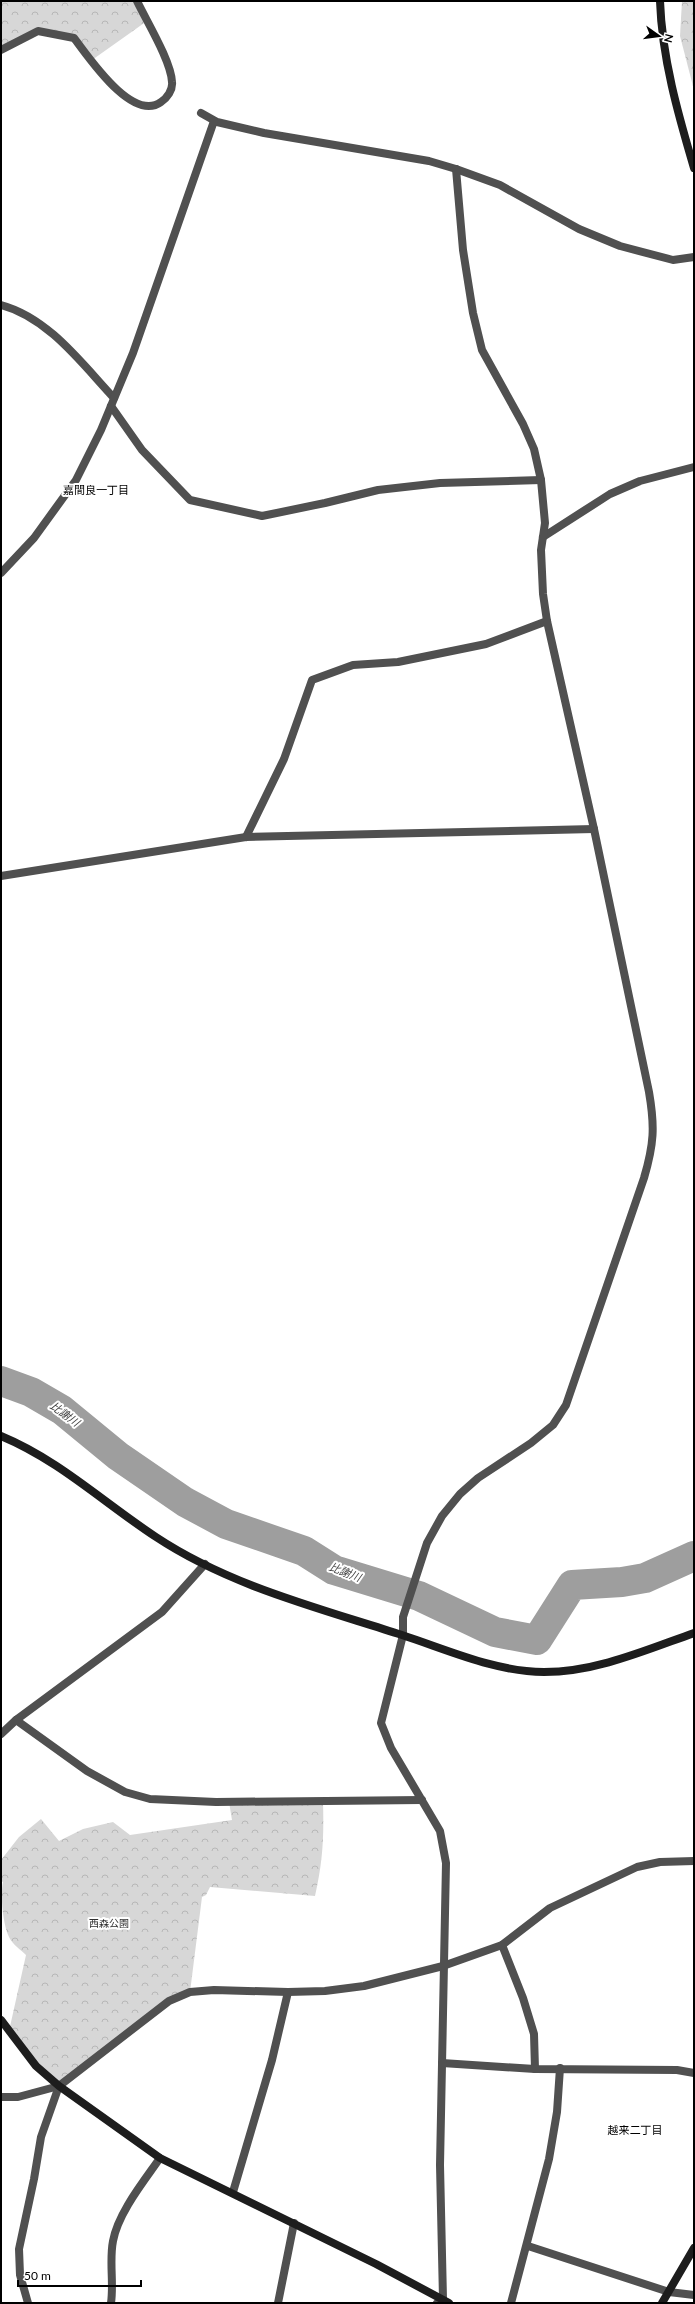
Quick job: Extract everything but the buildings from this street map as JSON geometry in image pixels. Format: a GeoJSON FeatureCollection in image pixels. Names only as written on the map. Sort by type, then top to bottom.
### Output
{"type":"FeatureCollection","features":[{"type":"Feature","properties":{"kind":"street"},"geometry":{"type":"LineString","coordinates":[[1,50],[38,31],[74,38],[111,85],[129,100],[145,105],[159,104],[168,97],[173,84],[170,70],[137,1]]}},
{"type":"Feature","properties":{"kind":"street"},"geometry":{"type":"LineString","coordinates":[[660,1],[666,59],[694,168]]}},
{"type":"Feature","properties":{"kind":"street"},"geometry":{"type":"LineString","coordinates":[[201,113],[214,121],[264,133],[429,161],[500,185],[579,229],[620,246],[673,260],[694,257]]}},
{"type":"Feature","properties":{"kind":"street"},"geometry":{"type":"LineString","coordinates":[[1,573],[34,538],[76,480],[133,354],[214,121]]}},
{"type":"Feature","properties":{"kind":"street"},"geometry":{"type":"LineString","coordinates":[[1,2020],[36,2066],[59,2086],[160,2158],[233,2192],[294,2223],[443,2302],[442,2063],[446,1863],[440,1831],[391,1748],[381,1723],[403,1635],[403,1617],[417,1578],[427,1543],[442,1516],[460,1494],[478,1478],[536,1438],[553,1424],[566,1405],[644,1178],[653,1147],[653,1116],[649,1092],[543,594],[541,550],[545,523],[541,480],[534,449],[523,424],[482,350],[473,313],[463,250],[456,169]]}},
{"type":"Feature","properties":{"kind":"street"},"geometry":{"type":"LineString","coordinates":[[1,305],[15,309],[63,342],[112,402],[142,450],[190,500],[262,516],[378,490],[440,483],[541,480]]}},
{"type":"Feature","properties":{"kind":"street"},"geometry":{"type":"LineString","coordinates":[[543,536],[610,494],[640,481],[694,467]]}},
{"type":"Feature","properties":{"kind":"street"},"geometry":{"type":"LineString","coordinates":[[246,837],[284,759],[312,680],[353,665],[398,662],[486,644],[548,621]]}},
{"type":"Feature","properties":{"kind":"street"},"geometry":{"type":"LineString","coordinates":[[1,876],[246,837],[594,829]]}},
{"type":"Feature","properties":{"kind":"street"},"geometry":{"type":"LineString","coordinates":[[1,1436],[21,1444],[60,1467],[157,1537],[204,1564],[261,1589],[495,1666],[542,1672],[571,1671],[616,1660],[694,1633]]}},
{"type":"Feature","properties":{"kind":"street"},"geometry":{"type":"LineString","coordinates":[[1,1734],[16,1720],[162,1612],[204,1564]]}},
{"type":"Feature","properties":{"kind":"street"},"geometry":{"type":"LineString","coordinates":[[16,1720],[87,1771],[125,1792],[150,1800],[216,1802],[422,1800]]}},
{"type":"Feature","properties":{"kind":"street"},"geometry":{"type":"LineString","coordinates":[[1,2097],[18,2097],[59,2086],[169,2001],[190,1992],[256,1990],[288,1992],[325,1991],[364,1986],[443,1966],[502,1945],[550,1908],[637,1867],[660,1862],[694,1861]]}},
{"type":"Feature","properties":{"kind":"street"},"geometry":{"type":"LineString","coordinates":[[502,1945],[523,1998],[534,2034],[535,2069]]}},
{"type":"Feature","properties":{"kind":"street"},"geometry":{"type":"LineString","coordinates":[[233,2192],[272,2060],[288,1992]]}},
{"type":"Feature","properties":{"kind":"street"},"geometry":{"type":"LineString","coordinates":[[442,2063],[535,2069],[677,2070],[694,2072]]}},
{"type":"Feature","properties":{"kind":"street"},"geometry":{"type":"LineString","coordinates":[[511,2303],[528,2246],[549,2159],[557,2112],[560,2068]]}},
{"type":"Feature","properties":{"kind":"street"},"geometry":{"type":"LineString","coordinates":[[28,2303],[20,2275],[19,2249],[41,2137],[59,2086]]}},
{"type":"Feature","properties":{"kind":"street"},"geometry":{"type":"LineString","coordinates":[[111,2303],[113,2241],[120,2222],[135,2195],[160,2158]]}},
{"type":"Feature","properties":{"kind":"street"},"geometry":{"type":"LineString","coordinates":[[278,2303],[294,2223]]}},
{"type":"Feature","properties":{"kind":"street"},"geometry":{"type":"LineString","coordinates":[[528,2246],[669,2292],[694,2295]]}},
{"type":"Feature","properties":{"kind":"street"},"geometry":{"type":"LineString","coordinates":[[662,2303],[694,2248]]}},
{"type":"Feature","properties":{"kind":"green space"},"geometry":{"type":"Polygon","coordinates":[[[1,1],[137,1],[147,21],[92,60],[74,38],[38,31],[1,50],[1,1]]]}},
{"type":"Feature","properties":{"kind":"green space"},"geometry":{"type":"Polygon","coordinates":[[[682,1],[694,1],[694,90],[680,36],[682,1]]]}},
{"type":"Feature","properties":{"kind":"green space","name":"西森公園"},"geometry":{"type":"Polygon","coordinates":[[[323,1801],[322,1849],[320,1871],[315,1896],[210,1887],[206,1895],[202,1897],[190,1992],[169,2001],[59,2086],[9,2031],[26,1955],[10,1940],[5,1925],[2,1902],[3,1882],[1,1881],[1,1860],[19,1837],[41,1819],[59,1841],[83,1829],[113,1822],[130,1835],[232,1820],[229,1802],[323,1801]]]}},
{"type":"Feature","properties":{"kind":"waterway","name":"比謝川"},"geometry":{"type":"LineString","coordinates":[[1,1381],[31,1392],[62,1410],[118,1456],[185,1502],[226,1524],[304,1551],[334,1570],[419,1596],[495,1632],[537,1640],[572,1585],[622,1582],[645,1578],[694,1556]]}},
{"type":"Feature","properties":{"kind":"district","name":"嘉間良一丁目"},"geometry":{"type":"Point","coordinates":[96,490]}},
{"type":"Feature","properties":{"kind":"district","name":"越来二丁目"},"geometry":{"type":"Point","coordinates":[635,2130]}}]}
